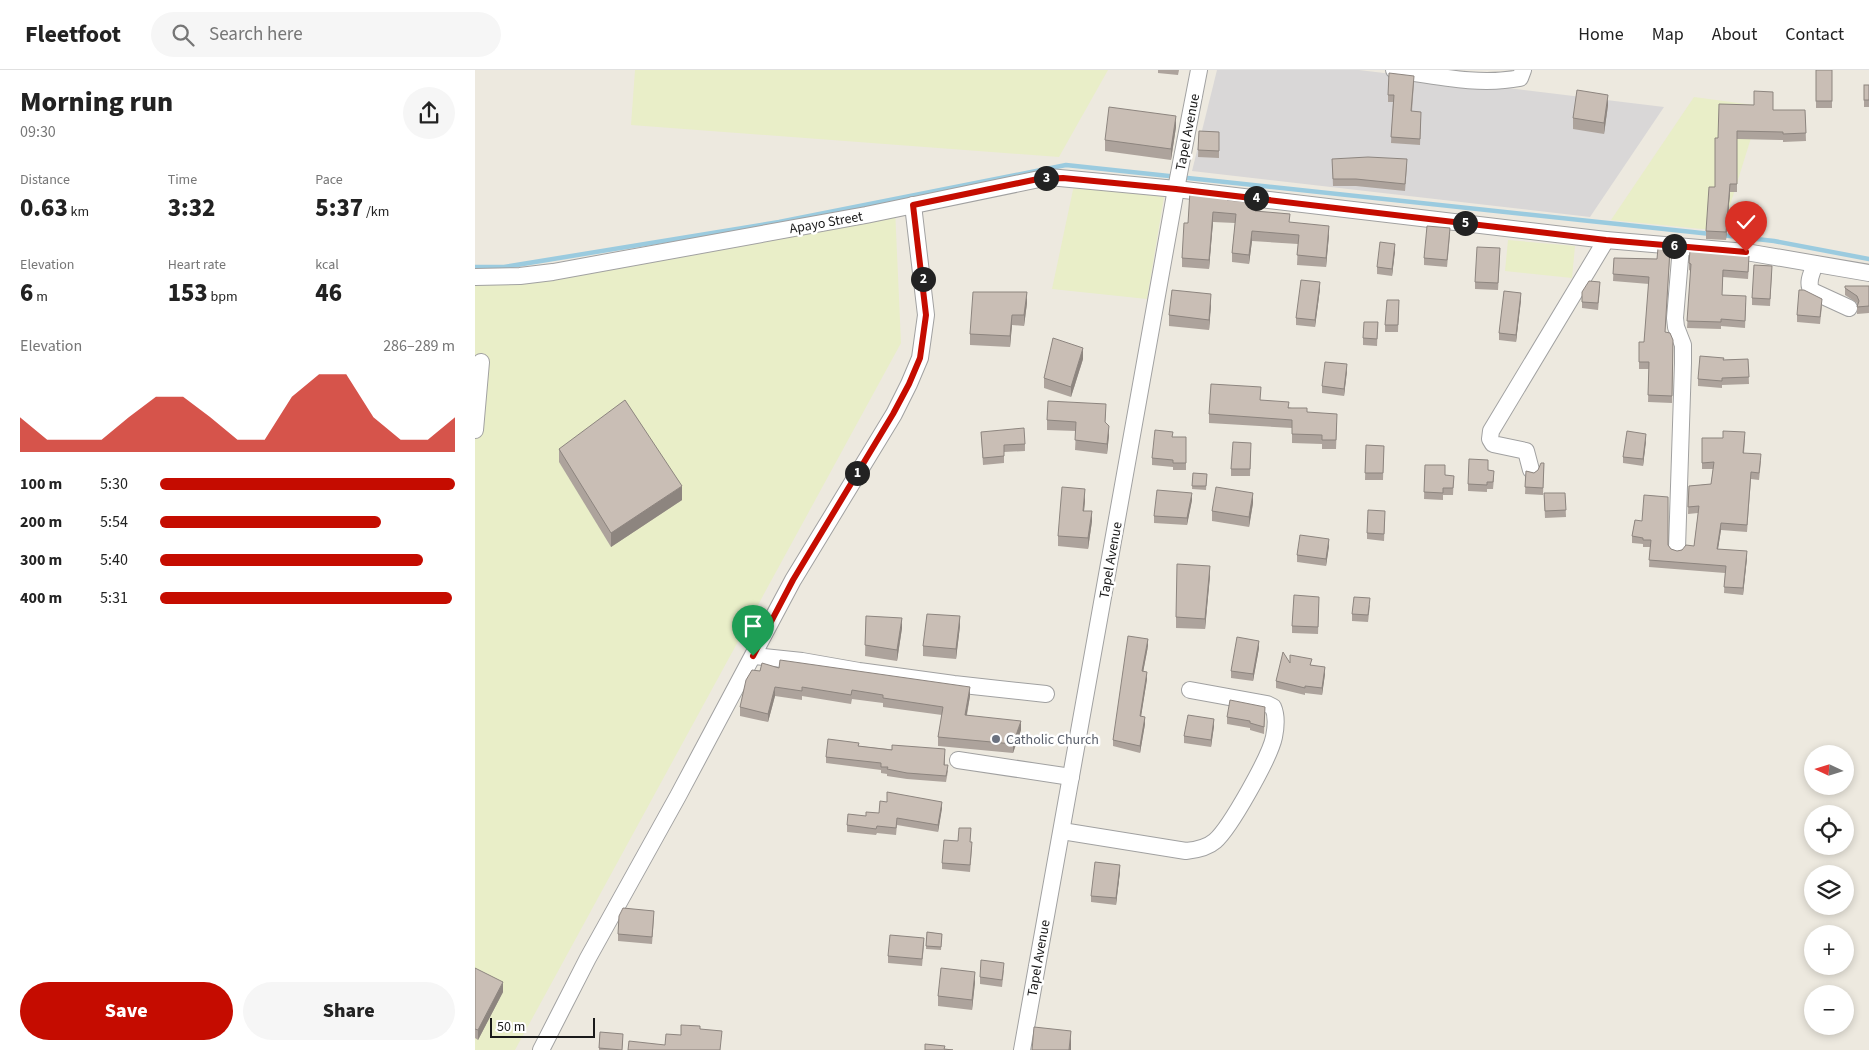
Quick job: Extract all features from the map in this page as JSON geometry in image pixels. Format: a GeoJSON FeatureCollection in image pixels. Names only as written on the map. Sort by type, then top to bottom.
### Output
{"type":"FeatureCollection","features":[{"type":"Feature","properties":{"kind":"street","name":"Tapel Avenue"},"geometry":{"type":"LineString","coordinates":[[1022,1050],[1199,70]]}},
{"type":"Feature","properties":{"kind":"street"},"geometry":{"type":"LineString","coordinates":[[1394,70],[1483,82],[1505,81],[1522,74]]}},
{"type":"Feature","properties":{"kind":"street","name":"Apayo Street"},"geometry":{"type":"LineString","coordinates":[[475,277],[520,276],[553,272],[913,205],[1049,177],[1176,189],[1606,240],[1746,252],[1869,273]]}},
{"type":"Feature","properties":{"kind":"street"},"geometry":{"type":"LineString","coordinates":[[541,1050],[588,958],[793,580],[893,414],[909,384],[920,358],[926,315],[913,205]]}},
{"type":"Feature","properties":{"kind":"street"},"geometry":{"type":"LineString","coordinates":[[1531,470],[1526,451],[1493,444],[1490,438],[1491,431],[1606,240]]}},
{"type":"Feature","properties":{"kind":"street"},"geometry":{"type":"LineString","coordinates":[[1677,548],[1683,345],[1675,318],[1681,246]]}},
{"type":"Feature","properties":{"kind":"street"},"geometry":{"type":"LineString","coordinates":[[1815,264],[1809,284],[1812,291],[1849,308]]}},
{"type":"Feature","properties":{"kind":"street"},"geometry":{"type":"LineString","coordinates":[[475,430],[481,362]]}},
{"type":"Feature","properties":{"kind":"street"},"geometry":{"type":"LineString","coordinates":[[753,656],[801,661],[954,684],[1046,694]]}},
{"type":"Feature","properties":{"kind":"street"},"geometry":{"type":"LineString","coordinates":[[1062,831],[1186,851],[1201,849],[1213,843],[1224,832],[1267,756],[1274,737],[1276,712],[1273,707],[1267,704],[1190,690]]}},
{"type":"Feature","properties":{"kind":"street"},"geometry":{"type":"LineString","coordinates":[[959,760],[1071,777]]}},
{"type":"Feature","properties":{"kind":"shaded area"},"geometry":{"type":"Polygon","coordinates":[[[1217,70],[1359,70],[1664,107],[1590,217],[1192,171],[1217,70]]]}},
{"type":"Feature","properties":{"kind":"green space"},"geometry":{"type":"Polygon","coordinates":[[[635,70],[1108,70],[1059,157],[631,125],[635,70]]]}},
{"type":"Feature","properties":{"kind":"green space"},"geometry":{"type":"Polygon","coordinates":[[[1694,97],[1761,106],[1722,231],[1611,220],[1694,97]]]}},
{"type":"Feature","properties":{"kind":"green space"},"geometry":{"type":"Polygon","coordinates":[[[1074,185],[1164,197],[1147,299],[1052,289],[1074,185]]]}},
{"type":"Feature","properties":{"kind":"green space"},"geometry":{"type":"Polygon","coordinates":[[[895,208],[901,343],[515,1050],[475,1050],[475,273],[504,273],[895,208]]]}},
{"type":"Feature","properties":{"kind":"green space"},"geometry":{"type":"Polygon","coordinates":[[[1508,240],[1575,246],[1572,278],[1505,271],[1508,240]]]}},
{"type":"Feature","properties":{"kind":"building"},"geometry":{"type":"Polygon","coordinates":[[[1816,70],[1832,70],[1832,101],[1816,101],[1816,70]]]}},
{"type":"Feature","properties":{"kind":"building"},"geometry":{"type":"Polygon","coordinates":[[[1389,73],[1414,76],[1411,111],[1421,112],[1420,139],[1391,137],[1394,95],[1388,95],[1389,73]]]}},
{"type":"Feature","properties":{"kind":"building"},"geometry":{"type":"Polygon","coordinates":[[[1864,85],[1869,85],[1869,100],[1864,100],[1864,85]]]}},
{"type":"Feature","properties":{"kind":"building"},"geometry":{"type":"Polygon","coordinates":[[[1577,90],[1608,95],[1604,123],[1573,118],[1577,90]]]}},
{"type":"Feature","properties":{"kind":"building"},"geometry":{"type":"Polygon","coordinates":[[[1754,91],[1773,92],[1773,110],[1805,110],[1806,133],[1783,134],[1783,132],[1737,131],[1737,184],[1730,184],[1726,232],[1706,231],[1709,187],[1715,187],[1715,138],[1718,138],[1719,104],[1754,105],[1754,91]]]}},
{"type":"Feature","properties":{"kind":"building"},"geometry":{"type":"Polygon","coordinates":[[[1109,107],[1176,116],[1171,149],[1105,140],[1109,107]]]}},
{"type":"Feature","properties":{"kind":"building"},"geometry":{"type":"Polygon","coordinates":[[[1199,131],[1219,132],[1219,151],[1198,150],[1199,131]]]}},
{"type":"Feature","properties":{"kind":"building"},"geometry":{"type":"Polygon","coordinates":[[[1368,157],[1407,159],[1405,184],[1356,179],[1333,179],[1332,159],[1368,157]]]}},
{"type":"Feature","properties":{"kind":"building"},"geometry":{"type":"Polygon","coordinates":[[[1190,191],[1227,196],[1227,200],[1256,203],[1255,211],[1290,214],[1289,222],[1329,226],[1326,258],[1297,255],[1299,235],[1252,231],[1249,255],[1232,253],[1236,214],[1213,212],[1209,260],[1182,258],[1184,223],[1188,223],[1190,191]]]}},
{"type":"Feature","properties":{"kind":"building"},"geometry":{"type":"Polygon","coordinates":[[[1427,226],[1450,228],[1447,260],[1424,258],[1427,226]]]}},
{"type":"Feature","properties":{"kind":"building"},"geometry":{"type":"Polygon","coordinates":[[[1380,242],[1395,244],[1392,269],[1377,267],[1380,242]]]}},
{"type":"Feature","properties":{"kind":"building"},"geometry":{"type":"Polygon","coordinates":[[[1477,247],[1500,248],[1498,283],[1475,282],[1477,247]]]}},
{"type":"Feature","properties":{"kind":"building"},"geometry":{"type":"Polygon","coordinates":[[[1658,248],[1670,249],[1665,332],[1670,333],[1673,340],[1672,396],[1648,395],[1649,362],[1639,362],[1639,342],[1644,342],[1649,277],[1613,274],[1614,258],[1657,259],[1658,248]]]}},
{"type":"Feature","properties":{"kind":"building"},"geometry":{"type":"Polygon","coordinates":[[[1690,250],[1749,256],[1748,272],[1723,270],[1722,295],[1746,296],[1745,321],[1721,319],[1721,322],[1687,321],[1691,264],[1689,263],[1690,250]]]}},
{"type":"Feature","properties":{"kind":"building"},"geometry":{"type":"Polygon","coordinates":[[[1754,265],[1772,266],[1770,299],[1752,298],[1754,265]]]}},
{"type":"Feature","properties":{"kind":"building"},"geometry":{"type":"Polygon","coordinates":[[[1301,280],[1320,282],[1315,320],[1296,318],[1301,280]]]}},
{"type":"Feature","properties":{"kind":"building"},"geometry":{"type":"Polygon","coordinates":[[[1589,281],[1600,282],[1598,303],[1582,302],[1582,292],[1589,281]]]}},
{"type":"Feature","properties":{"kind":"building"},"geometry":{"type":"Polygon","coordinates":[[[1845,286],[1869,286],[1869,306],[1857,307],[1859,301],[1857,296],[1845,288],[1845,286]]]}},
{"type":"Feature","properties":{"kind":"building"},"geometry":{"type":"Polygon","coordinates":[[[1172,290],[1211,294],[1209,320],[1169,315],[1172,290]]]}},
{"type":"Feature","properties":{"kind":"building"},"geometry":{"type":"Polygon","coordinates":[[[1799,290],[1804,290],[1822,299],[1820,317],[1797,315],[1799,290]]]}},
{"type":"Feature","properties":{"kind":"building"},"geometry":{"type":"Polygon","coordinates":[[[1504,291],[1521,293],[1516,335],[1499,333],[1504,291]]]}},
{"type":"Feature","properties":{"kind":"building"},"geometry":{"type":"Polygon","coordinates":[[[973,292],[1027,292],[1024,315],[1012,315],[1010,336],[970,334],[973,292]]]}},
{"type":"Feature","properties":{"kind":"building"},"geometry":{"type":"Polygon","coordinates":[[[1387,300],[1399,300],[1398,325],[1385,325],[1387,300]]]}},
{"type":"Feature","properties":{"kind":"building"},"geometry":{"type":"Polygon","coordinates":[[[1364,322],[1378,322],[1377,339],[1363,338],[1364,322]]]}},
{"type":"Feature","properties":{"kind":"building"},"geometry":{"type":"Polygon","coordinates":[[[1053,338],[1083,348],[1071,387],[1044,378],[1053,338]]]}},
{"type":"Feature","properties":{"kind":"building"},"geometry":{"type":"Polygon","coordinates":[[[1700,356],[1724,358],[1723,360],[1748,359],[1749,377],[1722,378],[1722,381],[1698,379],[1700,356]]]}},
{"type":"Feature","properties":{"kind":"building"},"geometry":{"type":"Polygon","coordinates":[[[1325,362],[1347,364],[1344,389],[1322,386],[1325,362]]]}},
{"type":"Feature","properties":{"kind":"building"},"geometry":{"type":"Polygon","coordinates":[[[1211,384],[1261,387],[1260,400],[1289,402],[1288,408],[1307,408],[1307,412],[1337,414],[1336,440],[1322,440],[1322,435],[1292,434],[1292,420],[1209,414],[1211,384]]]}},
{"type":"Feature","properties":{"kind":"building"},"geometry":{"type":"Polygon","coordinates":[[[625,400],[682,486],[611,533],[559,449],[625,400]]]}},
{"type":"Feature","properties":{"kind":"building"},"geometry":{"type":"Polygon","coordinates":[[[1048,401],[1106,404],[1105,422],[1109,426],[1107,444],[1075,440],[1076,422],[1047,420],[1048,401]]]}},
{"type":"Feature","properties":{"kind":"building"},"geometry":{"type":"Polygon","coordinates":[[[1024,428],[1025,444],[1004,445],[1004,456],[983,458],[981,432],[1024,428]]]}},
{"type":"Feature","properties":{"kind":"building"},"geometry":{"type":"Polygon","coordinates":[[[1155,430],[1173,432],[1172,437],[1186,437],[1186,463],[1173,463],[1173,460],[1152,458],[1155,430]]]}},
{"type":"Feature","properties":{"kind":"building"},"geometry":{"type":"Polygon","coordinates":[[[1627,431],[1646,434],[1643,459],[1623,457],[1627,431]]]}},
{"type":"Feature","properties":{"kind":"building"},"geometry":{"type":"Polygon","coordinates":[[[1723,431],[1745,432],[1743,453],[1761,454],[1759,473],[1751,472],[1747,525],[1721,523],[1717,549],[1747,551],[1743,588],[1724,587],[1726,566],[1649,560],[1651,540],[1643,540],[1643,538],[1632,536],[1635,520],[1642,521],[1644,495],[1668,497],[1668,545],[1671,549],[1677,551],[1682,550],[1686,545],[1694,546],[1699,506],[1688,507],[1689,486],[1711,484],[1714,462],[1702,463],[1702,438],[1723,438],[1723,431]]]}},
{"type":"Feature","properties":{"kind":"building"},"geometry":{"type":"Polygon","coordinates":[[[1233,442],[1251,443],[1250,469],[1231,469],[1233,442]]]}},
{"type":"Feature","properties":{"kind":"building"},"geometry":{"type":"Polygon","coordinates":[[[1366,445],[1384,446],[1383,473],[1365,473],[1366,445]]]}},
{"type":"Feature","properties":{"kind":"building"},"geometry":{"type":"Polygon","coordinates":[[[1469,459],[1488,460],[1488,470],[1494,471],[1493,482],[1487,482],[1487,485],[1468,484],[1469,459]]]}},
{"type":"Feature","properties":{"kind":"building"},"geometry":{"type":"Polygon","coordinates":[[[1541,463],[1544,463],[1543,488],[1525,487],[1526,471],[1534,473],[1538,470],[1541,463]]]}},
{"type":"Feature","properties":{"kind":"building"},"geometry":{"type":"Polygon","coordinates":[[[1425,465],[1445,465],[1445,475],[1454,476],[1453,488],[1443,488],[1443,493],[1424,492],[1425,465]]]}},
{"type":"Feature","properties":{"kind":"building"},"geometry":{"type":"Polygon","coordinates":[[[1193,473],[1207,474],[1206,486],[1192,486],[1193,473]]]}},
{"type":"Feature","properties":{"kind":"building"},"geometry":{"type":"Polygon","coordinates":[[[1062,487],[1085,489],[1083,511],[1092,511],[1088,538],[1058,536],[1062,487]]]}},
{"type":"Feature","properties":{"kind":"building"},"geometry":{"type":"Polygon","coordinates":[[[1216,487],[1253,493],[1249,517],[1212,511],[1216,487]]]}},
{"type":"Feature","properties":{"kind":"building"},"geometry":{"type":"Polygon","coordinates":[[[1157,490],[1192,493],[1187,518],[1154,516],[1157,490]]]}},
{"type":"Feature","properties":{"kind":"building"},"geometry":{"type":"Polygon","coordinates":[[[1544,493],[1565,493],[1566,510],[1545,511],[1544,493]]]}},
{"type":"Feature","properties":{"kind":"building"},"geometry":{"type":"Polygon","coordinates":[[[1368,510],[1385,511],[1384,534],[1367,533],[1368,510]]]}},
{"type":"Feature","properties":{"kind":"building"},"geometry":{"type":"Polygon","coordinates":[[[1300,535],[1329,539],[1326,559],[1297,555],[1300,535]]]}},
{"type":"Feature","properties":{"kind":"building"},"geometry":{"type":"Polygon","coordinates":[[[1177,564],[1210,566],[1205,619],[1176,617],[1177,564]]]}},
{"type":"Feature","properties":{"kind":"building"},"geometry":{"type":"Polygon","coordinates":[[[1294,595],[1319,597],[1318,627],[1292,626],[1294,595]]]}},
{"type":"Feature","properties":{"kind":"building"},"geometry":{"type":"Polygon","coordinates":[[[1354,597],[1370,598],[1368,615],[1352,614],[1354,597]]]}},
{"type":"Feature","properties":{"kind":"building"},"geometry":{"type":"Polygon","coordinates":[[[927,614],[960,616],[956,649],[923,646],[927,614]]]}},
{"type":"Feature","properties":{"kind":"building"},"geometry":{"type":"Polygon","coordinates":[[[866,616],[902,618],[897,650],[865,645],[866,616]]]}},
{"type":"Feature","properties":{"kind":"building"},"geometry":{"type":"Polygon","coordinates":[[[1128,636],[1148,639],[1142,671],[1147,672],[1140,716],[1145,717],[1140,746],[1113,740],[1128,636]]]}},
{"type":"Feature","properties":{"kind":"building"},"geometry":{"type":"Polygon","coordinates":[[[1237,637],[1259,641],[1253,674],[1231,671],[1237,637]]]}},
{"type":"Feature","properties":{"kind":"building"},"geometry":{"type":"Polygon","coordinates":[[[1283,652],[1290,663],[1290,655],[1312,659],[1310,665],[1325,667],[1322,688],[1305,686],[1305,688],[1276,681],[1283,652]]]}},
{"type":"Feature","properties":{"kind":"building"},"geometry":{"type":"Polygon","coordinates":[[[780,660],[970,687],[965,715],[1021,721],[1013,744],[938,737],[943,707],[883,698],[883,695],[852,690],[851,695],[802,687],[802,691],[775,687],[768,714],[740,707],[746,680],[752,670],[760,671],[762,663],[779,668],[780,660]]]}},
{"type":"Feature","properties":{"kind":"building"},"geometry":{"type":"Polygon","coordinates":[[[1230,700],[1265,707],[1264,727],[1250,723],[1250,721],[1227,717],[1230,700]]]}},
{"type":"Feature","properties":{"kind":"building"},"geometry":{"type":"Polygon","coordinates":[[[1188,715],[1214,719],[1211,740],[1184,736],[1188,715]]]}},
{"type":"Feature","properties":{"kind":"building"},"geometry":{"type":"Polygon","coordinates":[[[828,739],[859,743],[858,746],[892,750],[892,745],[945,749],[944,765],[948,765],[946,776],[907,773],[887,769],[888,767],[881,767],[881,763],[826,757],[828,739]]]}},
{"type":"Feature","properties":{"kind":"building"},"geometry":{"type":"Polygon","coordinates":[[[887,792],[942,802],[938,825],[897,818],[896,828],[877,826],[876,829],[847,825],[848,814],[866,816],[866,812],[879,813],[880,801],[887,802],[887,792]]]}},
{"type":"Feature","properties":{"kind":"building"},"geometry":{"type":"Polygon","coordinates":[[[959,828],[971,828],[970,865],[942,863],[944,840],[958,841],[959,828]]]}},
{"type":"Feature","properties":{"kind":"building"},"geometry":{"type":"Polygon","coordinates":[[[1095,862],[1120,865],[1116,898],[1091,896],[1095,862]]]}},
{"type":"Feature","properties":{"kind":"building"},"geometry":{"type":"Polygon","coordinates":[[[623,908],[654,911],[652,937],[618,934],[619,916],[623,908]]]}},
{"type":"Feature","properties":{"kind":"building"},"geometry":{"type":"Polygon","coordinates":[[[927,932],[942,934],[941,947],[926,946],[927,932]]]}},
{"type":"Feature","properties":{"kind":"building"},"geometry":{"type":"Polygon","coordinates":[[[890,935],[924,938],[922,959],[888,956],[890,935]]]}},
{"type":"Feature","properties":{"kind":"building"},"geometry":{"type":"Polygon","coordinates":[[[981,960],[1004,963],[1002,980],[980,977],[981,960]]]}},
{"type":"Feature","properties":{"kind":"building"},"geometry":{"type":"Polygon","coordinates":[[[475,968],[503,982],[478,1030],[475,1029],[475,968]]]}},
{"type":"Feature","properties":{"kind":"building"},"geometry":{"type":"Polygon","coordinates":[[[941,968],[975,972],[972,1000],[938,996],[941,968]]]}},
{"type":"Feature","properties":{"kind":"building"},"geometry":{"type":"Polygon","coordinates":[[[681,1025],[700,1026],[700,1029],[722,1031],[720,1050],[628,1050],[629,1041],[665,1045],[666,1034],[681,1035],[681,1025]]]}},
{"type":"Feature","properties":{"kind":"building"},"geometry":{"type":"Polygon","coordinates":[[[1034,1027],[1071,1031],[1069,1050],[1032,1050],[1034,1027]]]}},
{"type":"Feature","properties":{"kind":"building"},"geometry":{"type":"Polygon","coordinates":[[[600,1032],[623,1034],[622,1050],[599,1048],[600,1032]]]}},
{"type":"Feature","properties":{"kind":"building"},"geometry":{"type":"Polygon","coordinates":[[[925,1044],[945,1046],[944,1049],[953,1050],[925,1050],[925,1044]]]}},
{"type":"Feature","properties":{"kind":"waterway"},"geometry":{"type":"LineString","coordinates":[[475,267],[504,267],[779,222],[1066,165],[1711,234]]}},
{"type":"Feature","properties":{"kind":"waterway"},"geometry":{"type":"LineString","coordinates":[[1721,235],[1774,241],[1869,259]]}},
{"type":"Feature","properties":{"kind":"place","name":"Catholic Church"},"geometry":{"type":"Point","coordinates":[996,739]}},
{"type":"Feature","properties":{"kind":"route"},"geometry":{"type":"LineString","coordinates":[[753,656],[793,580],[893,414],[920,358],[926,315],[921,258],[913,205],[1049,177],[1176,189],[1606,240],[1746,252]]}}]}
